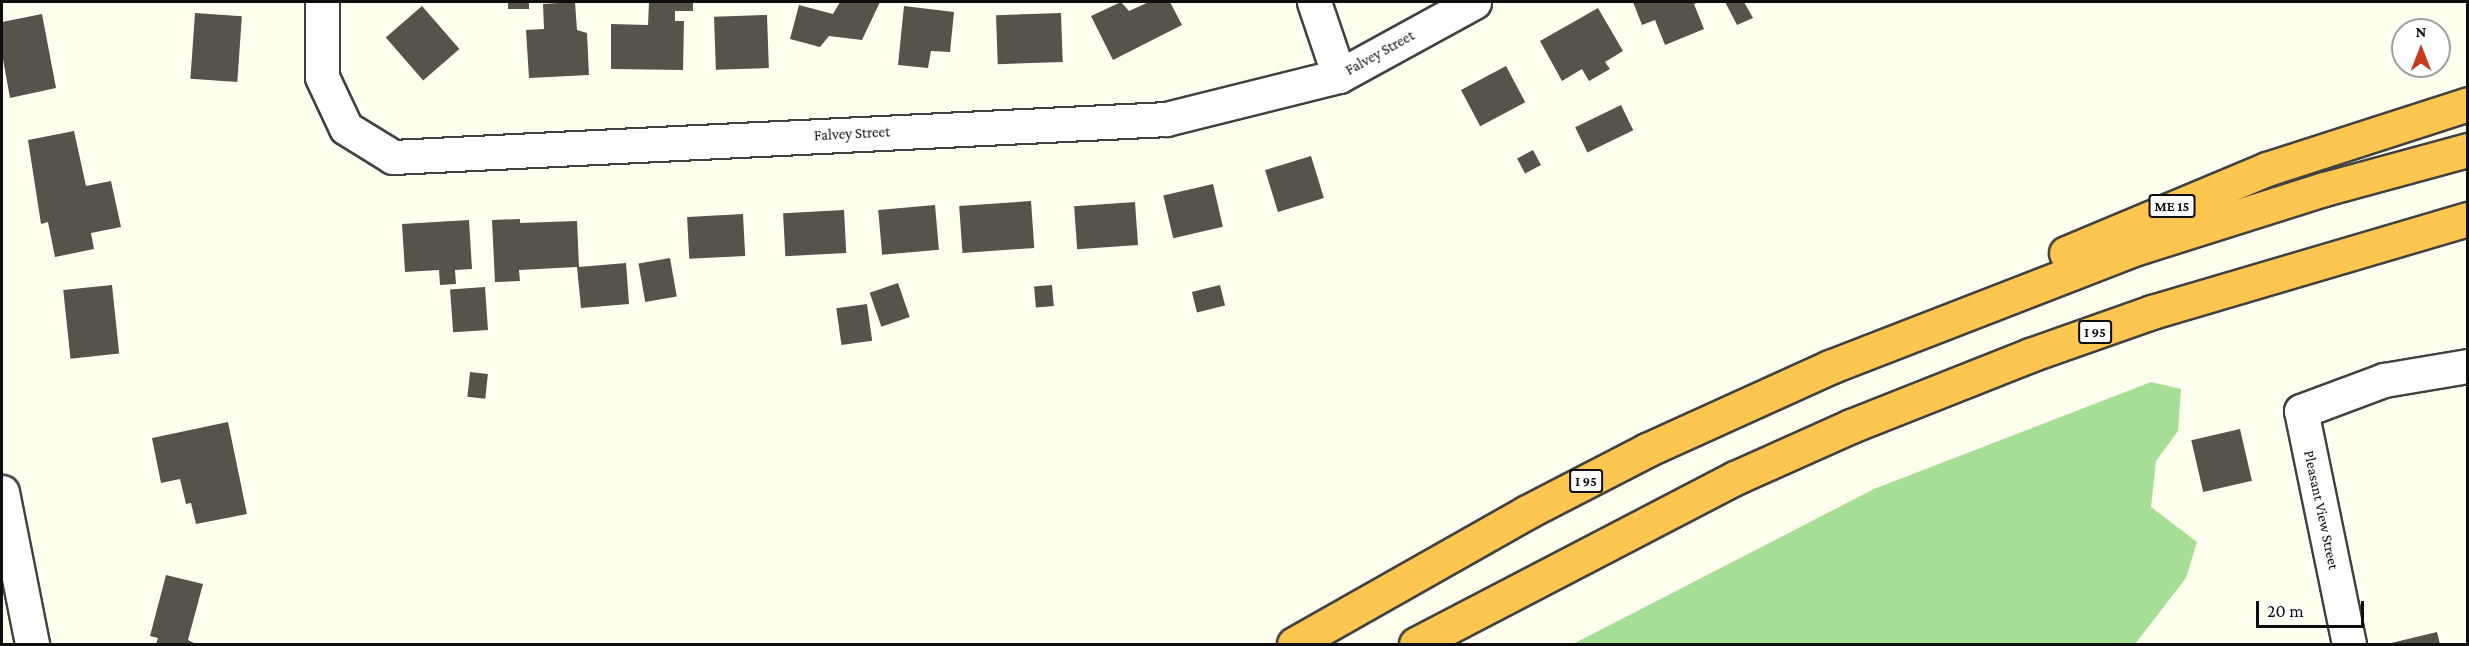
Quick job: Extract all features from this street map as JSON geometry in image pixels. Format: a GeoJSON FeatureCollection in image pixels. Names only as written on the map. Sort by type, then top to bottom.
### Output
{"type":"FeatureCollection","features":[{"type":"Feature","properties":{"kind":"highway","name":"ME 15"},"geometry":{"type":"LineString","coordinates":[[1890,342],[2021,275],[2156,213],[2314,152],[2468,104]]}},
{"type":"Feature","properties":{"kind":"highway","name":"I 95"},"geometry":{"type":"LineString","coordinates":[[1294,645],[1527,512],[1647,450],[1890,342],[2140,247],[2324,189],[2468,150]]}},
{"type":"Feature","properties":{"kind":"highway","name":"I 95"},"geometry":{"type":"LineString","coordinates":[[1416,645],[1724,483],[1851,426],[2030,355],[2152,312],[2468,219]]}},
{"type":"Feature","properties":{"kind":"street","name":"Falvey Street"},"geometry":{"type":"LineString","coordinates":[[322,2],[322,77],[346,128],[393,157],[1166,119],[1339,76],[1474,2]]}},
{"type":"Feature","properties":{"kind":"street"},"geometry":{"type":"LineString","coordinates":[[1314,2],[1339,76]]}},
{"type":"Feature","properties":{"kind":"street","name":"Pleasant View Street"},"geometry":{"type":"LineString","coordinates":[[2349,645],[2301,411],[2384,380],[2468,366]]}},
{"type":"Feature","properties":{"kind":"street"},"geometry":{"type":"LineString","coordinates":[[2,492],[32,645]]}},
{"type":"Feature","properties":{"kind":"green space"},"geometry":{"type":"Polygon","coordinates":[[[2151,382],[2181,389],[2178,431],[2156,461],[2151,507],[2197,542],[2186,578],[2135,644],[1573,644],[1874,489],[2151,382]]]}},
{"type":"Feature","properties":{"kind":"building"},"geometry":{"type":"Polygon","coordinates":[[[508,2],[529,2],[529,9],[508,9],[508,2]]]}},
{"type":"Feature","properties":{"kind":"building"},"geometry":{"type":"Polygon","coordinates":[[[575,2],[577,30],[587,33],[589,75],[529,78],[526,30],[544,29],[543,4],[575,2]]]}},
{"type":"Feature","properties":{"kind":"building"},"geometry":{"type":"Polygon","coordinates":[[[649,2],[693,2],[693,11],[675,11],[675,21],[684,21],[683,70],[611,69],[611,24],[648,25],[649,2]]]}},
{"type":"Feature","properties":{"kind":"building"},"geometry":{"type":"Polygon","coordinates":[[[840,2],[880,2],[862,40],[829,36],[820,47],[790,39],[799,5],[833,14],[840,2]]]}},
{"type":"Feature","properties":{"kind":"building"},"geometry":{"type":"Polygon","coordinates":[[[1121,2],[1129,11],[1149,2],[1170,2],[1182,25],[1113,60],[1091,16],[1121,2]]]}},
{"type":"Feature","properties":{"kind":"building"},"geometry":{"type":"Polygon","coordinates":[[[1633,2],[1700,2],[1694,4],[1704,29],[1665,45],[1655,20],[1642,25],[1633,2]]]}},
{"type":"Feature","properties":{"kind":"building"},"geometry":{"type":"Polygon","coordinates":[[[1725,2],[1744,2],[1753,18],[1737,25],[1725,2]]]}},
{"type":"Feature","properties":{"kind":"building"},"geometry":{"type":"Polygon","coordinates":[[[422,6],[459,49],[423,81],[386,37],[422,6]]]}},
{"type":"Feature","properties":{"kind":"building"},"geometry":{"type":"Polygon","coordinates":[[[904,6],[954,12],[950,52],[931,51],[928,68],[898,65],[904,6]]]}},
{"type":"Feature","properties":{"kind":"building"},"geometry":{"type":"Polygon","coordinates":[[[1598,8],[1623,51],[1605,62],[1610,69],[1589,81],[1582,69],[1562,81],[1540,41],[1598,8]]]}},
{"type":"Feature","properties":{"kind":"building"},"geometry":{"type":"Polygon","coordinates":[[[195,13],[242,16],[237,82],[190,79],[195,13]]]}},
{"type":"Feature","properties":{"kind":"building"},"geometry":{"type":"Polygon","coordinates":[[[1061,13],[1063,62],[998,64],[996,15],[1061,13]]]}},
{"type":"Feature","properties":{"kind":"building"},"geometry":{"type":"Polygon","coordinates":[[[42,14],[56,88],[10,98],[2,54],[2,22],[42,14]]]}},
{"type":"Feature","properties":{"kind":"building"},"geometry":{"type":"Polygon","coordinates":[[[767,15],[769,68],[716,70],[714,17],[767,15]]]}},
{"type":"Feature","properties":{"kind":"building"},"geometry":{"type":"Polygon","coordinates":[[[1506,66],[1525,102],[1480,126],[1461,90],[1506,66]]]}},
{"type":"Feature","properties":{"kind":"building"},"geometry":{"type":"Polygon","coordinates":[[[1621,105],[1633,130],[1587,153],[1575,127],[1621,105]]]}},
{"type":"Feature","properties":{"kind":"building"},"geometry":{"type":"Polygon","coordinates":[[[74,131],[86,186],[111,181],[121,227],[91,233],[94,249],[55,257],[48,222],[41,224],[28,140],[74,131]]]}},
{"type":"Feature","properties":{"kind":"building"},"geometry":{"type":"Polygon","coordinates":[[[1533,150],[1541,165],[1525,173],[1517,158],[1533,150]]]}},
{"type":"Feature","properties":{"kind":"building"},"geometry":{"type":"Polygon","coordinates":[[[1311,156],[1324,198],[1278,212],[1265,170],[1311,156]]]}},
{"type":"Feature","properties":{"kind":"building"},"geometry":{"type":"Polygon","coordinates":[[[1213,184],[1223,227],[1173,238],[1163,195],[1213,184]]]}},
{"type":"Feature","properties":{"kind":"building"},"geometry":{"type":"Polygon","coordinates":[[[1031,201],[1034,248],[962,253],[959,206],[1031,201]]]}},
{"type":"Feature","properties":{"kind":"building"},"geometry":{"type":"Polygon","coordinates":[[[1135,202],[1138,245],[1077,249],[1074,206],[1135,202]]]}},
{"type":"Feature","properties":{"kind":"building"},"geometry":{"type":"Polygon","coordinates":[[[935,205],[939,250],[882,255],[878,210],[935,205]]]}},
{"type":"Feature","properties":{"kind":"building"},"geometry":{"type":"Polygon","coordinates":[[[844,210],[846,253],[785,256],[783,213],[844,210]]]}},
{"type":"Feature","properties":{"kind":"building"},"geometry":{"type":"Polygon","coordinates":[[[743,214],[745,256],[689,259],[687,217],[743,214]]]}},
{"type":"Feature","properties":{"kind":"building"},"geometry":{"type":"Polygon","coordinates":[[[520,219],[520,223],[577,221],[579,267],[626,263],[629,304],[581,308],[577,267],[519,270],[520,281],[495,282],[492,220],[520,219]]]}},
{"type":"Feature","properties":{"kind":"building"},"geometry":{"type":"Polygon","coordinates":[[[469,220],[472,269],[455,270],[456,284],[440,285],[439,270],[405,272],[402,224],[469,220]]]}},
{"type":"Feature","properties":{"kind":"building"},"geometry":{"type":"Polygon","coordinates":[[[670,258],[677,296],[645,302],[638,264],[670,258]]]}},
{"type":"Feature","properties":{"kind":"building"},"geometry":{"type":"Polygon","coordinates":[[[898,283],[910,317],[881,327],[870,293],[898,283]]]}},
{"type":"Feature","properties":{"kind":"building"},"geometry":{"type":"Polygon","coordinates":[[[112,285],[119,354],[70,359],[63,290],[112,285]]]}},
{"type":"Feature","properties":{"kind":"building"},"geometry":{"type":"Polygon","coordinates":[[[1052,285],[1054,306],[1036,307],[1034,287],[1052,285]]]}},
{"type":"Feature","properties":{"kind":"building"},"geometry":{"type":"Polygon","coordinates":[[[1220,285],[1225,305],[1197,312],[1192,292],[1220,285]]]}},
{"type":"Feature","properties":{"kind":"building"},"geometry":{"type":"Polygon","coordinates":[[[485,287],[488,330],[453,332],[450,289],[485,287]]]}},
{"type":"Feature","properties":{"kind":"building"},"geometry":{"type":"Polygon","coordinates":[[[867,304],[872,341],[841,345],[836,308],[867,304]]]}},
{"type":"Feature","properties":{"kind":"building"},"geometry":{"type":"Polygon","coordinates":[[[470,372],[488,374],[485,399],[467,397],[470,372]]]}},
{"type":"Feature","properties":{"kind":"building"},"geometry":{"type":"Polygon","coordinates":[[[228,422],[247,514],[196,524],[191,503],[186,504],[180,479],[161,483],[152,438],[228,422]]]}},
{"type":"Feature","properties":{"kind":"building"},"geometry":{"type":"Polygon","coordinates":[[[2240,429],[2252,481],[2203,492],[2191,440],[2240,429]]]}},
{"type":"Feature","properties":{"kind":"building"},"geometry":{"type":"Polygon","coordinates":[[[166,575],[203,584],[188,640],[196,644],[156,644],[158,638],[150,636],[166,575]]]}},
{"type":"Feature","properties":{"kind":"building"},"geometry":{"type":"Polygon","coordinates":[[[2437,632],[2440,644],[2387,644],[2437,632]]]}}]}
